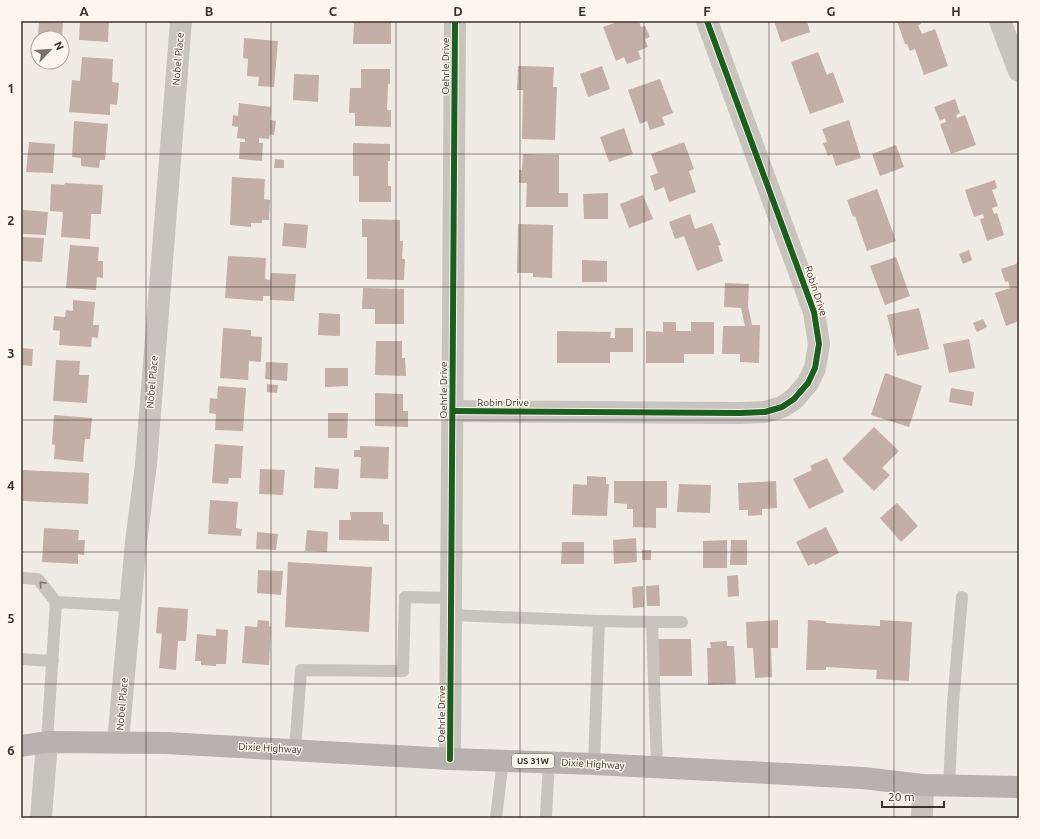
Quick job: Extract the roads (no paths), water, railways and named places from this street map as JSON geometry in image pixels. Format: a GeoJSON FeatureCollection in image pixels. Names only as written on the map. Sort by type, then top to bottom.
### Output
{"type":"FeatureCollection","features":[{"type":"Feature","properties":{"kind":"main road","name":"Dixie Highway"},"geometry":{"type":"LineString","coordinates":[[21,731],[47,742]]}},
{"type":"Feature","properties":{"kind":"main road","name":"Dixie Highway"},"geometry":{"type":"LineString","coordinates":[[21,746],[47,742],[173,743],[450,759],[594,764],[863,778],[923,785],[1019,787]]}},
{"type":"Feature","properties":{"kind":"street","name":"Nobel Place"},"geometry":{"type":"LineString","coordinates":[[118,742],[136,542],[146,464],[181,21]]}},
{"type":"Feature","properties":{"kind":"street","name":"Oehrle Drive"},"geometry":{"type":"LineString","coordinates":[[450,759],[455,21]]}},
{"type":"Feature","properties":{"kind":"street","name":"Robin Drive"},"geometry":{"type":"LineString","coordinates":[[453,412],[765,412],[782,407],[794,399],[808,383],[815,368],[819,344],[814,312],[707,21]]}},
{"type":"Feature","properties":{"kind":"street"},"geometry":{"type":"LineString","coordinates":[[1000,21],[1019,70]]}},
{"type":"Feature","properties":{"kind":"street"},"geometry":{"type":"LineString","coordinates":[[41,818],[47,742]]}},
{"type":"Feature","properties":{"kind":"street"},"geometry":{"type":"LineString","coordinates":[[922,818],[923,785]]}},
{"type":"Feature","properties":{"kind":"lane"},"geometry":{"type":"LineString","coordinates":[[21,578],[38,580],[56,602],[47,742]]}},
{"type":"Feature","properties":{"kind":"lane"},"geometry":{"type":"LineString","coordinates":[[295,749],[301,670],[403,671],[405,597],[451,607],[599,621],[682,622]]}},
{"type":"Feature","properties":{"kind":"lane"},"geometry":{"type":"LineString","coordinates":[[949,786],[953,703],[962,597]]}},
{"type":"Feature","properties":{"kind":"lane"},"geometry":{"type":"LineString","coordinates":[[56,602],[130,606]]}},
{"type":"Feature","properties":{"kind":"lane"},"geometry":{"type":"LineString","coordinates":[[594,764],[599,621]]}},
{"type":"Feature","properties":{"kind":"lane"},"geometry":{"type":"LineString","coordinates":[[652,622],[657,767]]}},
{"type":"Feature","properties":{"kind":"lane"},"geometry":{"type":"LineString","coordinates":[[21,659],[53,661]]}},
{"type":"Feature","properties":{"kind":"lane"},"geometry":{"type":"LineString","coordinates":[[496,818],[503,760]]}},
{"type":"Feature","properties":{"kind":"lane"},"geometry":{"type":"LineString","coordinates":[[546,816],[549,762]]}}]}
